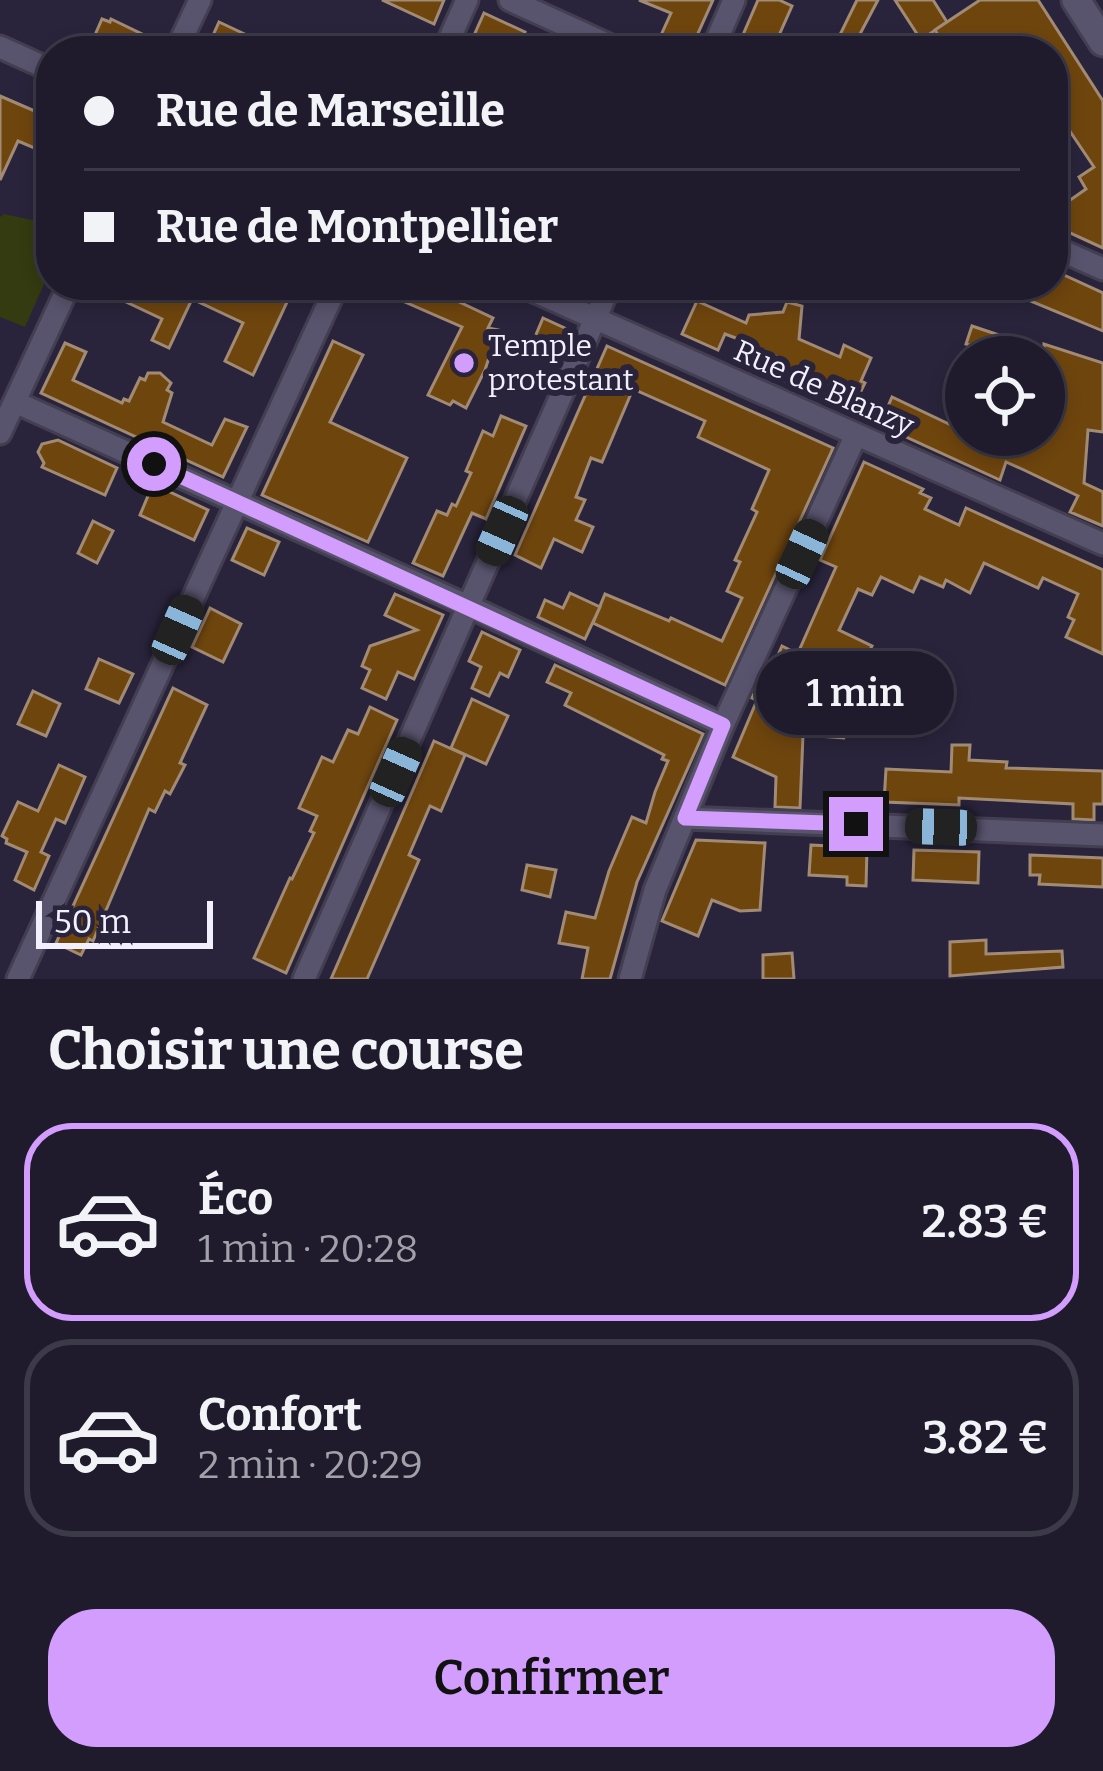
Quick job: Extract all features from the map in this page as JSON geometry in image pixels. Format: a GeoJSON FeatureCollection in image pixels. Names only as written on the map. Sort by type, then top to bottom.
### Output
{"type":"FeatureCollection","features":[{"type":"Feature","properties":{"kind":"street"},"geometry":{"type":"LineString","coordinates":[[183,36],[200,0]]}},
{"type":"Feature","properties":{"kind":"street"},"geometry":{"type":"LineString","coordinates":[[451,36],[467,0]]}},
{"type":"Feature","properties":{"kind":"street"},"geometry":{"type":"LineString","coordinates":[[510,0],[589,36]]}},
{"type":"Feature","properties":{"kind":"street"},"geometry":{"type":"LineString","coordinates":[[718,36],[734,0]]}},
{"type":"Feature","properties":{"kind":"street"},"geometry":{"type":"LineString","coordinates":[[1076,0],[1103,42]]}},
{"type":"Feature","properties":{"kind":"street"},"geometry":{"type":"LineString","coordinates":[[0,47],[36,63]]}},
{"type":"Feature","properties":{"kind":"street"},"geometry":{"type":"LineString","coordinates":[[1068,254],[1103,269]]}},
{"type":"Feature","properties":{"kind":"street"},"geometry":{"type":"LineString","coordinates":[[0,434],[62,300]]}},
{"type":"Feature","properties":{"kind":"street"},"geometry":{"type":"LineString","coordinates":[[17,979],[330,300]]}},
{"type":"Feature","properties":{"kind":"street","name":"Rue de Blanzy"},"geometry":{"type":"LineString","coordinates":[[553,300],[1103,544]]}},
{"type":"Feature","properties":{"kind":"street"},"geometry":{"type":"LineString","coordinates":[[304,979],[603,300]]}},
{"type":"Feature","properties":{"kind":"street"},"geometry":{"type":"LineString","coordinates":[[15,402],[723,725]]}},
{"type":"Feature","properties":{"kind":"street"},"geometry":{"type":"LineString","coordinates":[[630,979],[655,890],[723,725],[856,435]]}},
{"type":"Feature","properties":{"kind":"street"},"geometry":{"type":"LineString","coordinates":[[685,818],[1103,835]]}},
{"type":"Feature","properties":{"kind":"green space"},"geometry":{"type":"Polygon","coordinates":[[[0,217],[36,221],[37,300],[25,327],[0,317],[0,217]]]}},
{"type":"Feature","properties":{"kind":"building"},"geometry":{"type":"Polygon","coordinates":[[[382,0],[444,0],[434,24],[382,0]]]}},
{"type":"Feature","properties":{"kind":"building"},"geometry":{"type":"Polygon","coordinates":[[[639,0],[713,0],[697,36],[661,36],[671,13],[639,0]]]}},
{"type":"Feature","properties":{"kind":"building"},"geometry":{"type":"Polygon","coordinates":[[[758,0],[779,0],[792,6],[779,36],[742,36],[758,0]]]}},
{"type":"Feature","properties":{"kind":"building"},"geometry":{"type":"Polygon","coordinates":[[[857,0],[878,0],[859,36],[839,36],[857,0]]]}},
{"type":"Feature","properties":{"kind":"building"},"geometry":{"type":"Polygon","coordinates":[[[895,0],[933,0],[947,22],[927,36],[918,36],[895,0]]]}},
{"type":"Feature","properties":{"kind":"building"},"geometry":{"type":"Polygon","coordinates":[[[980,0],[1038,0],[1061,36],[939,36],[935,30],[980,0]]]}},
{"type":"Feature","properties":{"kind":"building"},"geometry":{"type":"Polygon","coordinates":[[[484,13],[525,32],[523,36],[474,36],[484,13]]]}},
{"type":"Feature","properties":{"kind":"building"},"geometry":{"type":"Polygon","coordinates":[[[102,19],[142,34],[141,36],[95,35],[102,19]]]}},
{"type":"Feature","properties":{"kind":"building"},"geometry":{"type":"Polygon","coordinates":[[[219,22],[249,36],[213,36],[219,22]]]}},
{"type":"Feature","properties":{"kind":"building"},"geometry":{"type":"Polygon","coordinates":[[[1068,47],[1103,101],[1103,248],[1068,232],[1068,202],[1086,189],[1079,177],[1094,167],[1068,128],[1068,47]]]}},
{"type":"Feature","properties":{"kind":"building"},"geometry":{"type":"Polygon","coordinates":[[[0,96],[36,112],[36,149],[18,141],[0,180],[0,96]]]}},
{"type":"Feature","properties":{"kind":"building"},"geometry":{"type":"Polygon","coordinates":[[[1068,277],[1103,293],[1103,331],[1028,300],[1068,300],[1068,277]]]}},
{"type":"Feature","properties":{"kind":"building"},"geometry":{"type":"Polygon","coordinates":[[[122,300],[192,300],[169,348],[152,340],[162,319],[122,300]]]}},
{"type":"Feature","properties":{"kind":"building"},"geometry":{"type":"Polygon","coordinates":[[[194,300],[288,300],[253,375],[225,361],[243,323],[194,300]]]}},
{"type":"Feature","properties":{"kind":"building","name":"Temple protestant"},"geometry":{"type":"Polygon","coordinates":[[[455,300],[493,318],[488,328],[498,330],[466,408],[428,395],[462,327],[405,302],[455,300]]]}},
{"type":"Feature","properties":{"kind":"building"},"geometry":{"type":"Polygon","coordinates":[[[697,301],[746,323],[749,315],[783,312],[787,302],[802,306],[799,339],[840,357],[844,345],[871,358],[851,411],[780,379],[787,362],[749,343],[725,334],[718,350],[682,334],[697,301]]]}},
{"type":"Feature","properties":{"kind":"building"},"geometry":{"type":"Polygon","coordinates":[[[543,318],[569,330],[558,356],[532,344],[543,318]]]}},
{"type":"Feature","properties":{"kind":"building"},"geometry":{"type":"Polygon","coordinates":[[[972,326],[1002,336],[969,336],[972,326]]]}},
{"type":"Feature","properties":{"kind":"building"},"geometry":{"type":"Polygon","coordinates":[[[333,341],[363,355],[330,422],[407,458],[368,542],[262,495],[333,341]]]}},
{"type":"Feature","properties":{"kind":"building"},"geometry":{"type":"Polygon","coordinates":[[[65,343],[86,352],[73,380],[122,403],[129,401],[140,378],[160,373],[171,383],[167,390],[172,393],[163,422],[212,445],[225,419],[247,427],[223,477],[41,393],[65,343]]]}},
{"type":"Feature","properties":{"kind":"building"},"geometry":{"type":"Polygon","coordinates":[[[607,346],[833,448],[725,685],[593,623],[605,594],[722,641],[742,598],[727,591],[740,562],[735,560],[757,512],[752,509],[769,470],[698,437],[705,421],[633,389],[602,462],[591,458],[576,497],[585,500],[576,520],[593,527],[582,552],[554,539],[541,568],[515,555],[607,346]]]}},
{"type":"Feature","properties":{"kind":"building"},"geometry":{"type":"Polygon","coordinates":[[[1065,351],[1103,363],[1103,432],[1088,430],[1084,483],[1103,492],[1103,526],[1070,512],[1078,496],[1006,462],[1000,480],[948,456],[1065,456],[1065,351]]]}},
{"type":"Feature","properties":{"kind":"building"},"geometry":{"type":"Polygon","coordinates":[[[892,397],[945,422],[945,455],[880,425],[892,397]]]}},
{"type":"Feature","properties":{"kind":"building"},"geometry":{"type":"Polygon","coordinates":[[[501,416],[526,426],[486,519],[472,513],[443,576],[413,563],[437,511],[447,515],[452,504],[456,506],[483,431],[493,436],[501,416]]]}},
{"type":"Feature","properties":{"kind":"building"},"geometry":{"type":"Polygon","coordinates":[[[58,440],[117,468],[105,495],[42,467],[38,452],[42,444],[58,440]]]}},
{"type":"Feature","properties":{"kind":"building"},"geometry":{"type":"Polygon","coordinates":[[[864,462],[923,489],[920,493],[931,498],[925,509],[959,525],[966,508],[1103,570],[1103,654],[1066,637],[1078,594],[1043,578],[1038,588],[984,563],[970,593],[946,580],[943,587],[920,577],[913,592],[881,577],[872,595],[858,589],[839,630],[872,646],[868,654],[875,658],[863,684],[798,653],[836,567],[820,560],[864,462]]]}},
{"type":"Feature","properties":{"kind":"building"},"geometry":{"type":"Polygon","coordinates":[[[153,484],[208,510],[194,540],[140,515],[153,484]]]}},
{"type":"Feature","properties":{"kind":"building"},"geometry":{"type":"Polygon","coordinates":[[[93,521],[113,531],[97,563],[78,553],[93,521]]]}},
{"type":"Feature","properties":{"kind":"building"},"geometry":{"type":"Polygon","coordinates":[[[247,528],[279,542],[264,575],[232,560],[247,528]]]}},
{"type":"Feature","properties":{"kind":"building"},"geometry":{"type":"Polygon","coordinates":[[[570,593],[600,607],[585,639],[538,617],[545,600],[563,608],[570,593]]]}},
{"type":"Feature","properties":{"kind":"building"},"geometry":{"type":"Polygon","coordinates":[[[395,594],[443,615],[414,679],[398,672],[386,699],[362,688],[370,670],[362,666],[370,646],[417,630],[385,615],[395,594]]]}},
{"type":"Feature","properties":{"kind":"building"},"geometry":{"type":"Polygon","coordinates":[[[210,608],[241,624],[223,662],[192,647],[210,608]]]}},
{"type":"Feature","properties":{"kind":"building"},"geometry":{"type":"Polygon","coordinates":[[[482,632],[520,650],[508,677],[500,673],[489,696],[472,688],[481,667],[469,661],[482,632]]]}},
{"type":"Feature","properties":{"kind":"building"},"geometry":{"type":"Polygon","coordinates":[[[782,646],[808,659],[785,708],[845,738],[803,735],[800,808],[775,807],[776,777],[733,757],[757,700],[752,698],[768,662],[774,664],[782,646]]]}},
{"type":"Feature","properties":{"kind":"building"},"geometry":{"type":"Polygon","coordinates":[[[99,659],[133,674],[119,703],[86,689],[99,659]]]}},
{"type":"Feature","properties":{"kind":"building"},"geometry":{"type":"Polygon","coordinates":[[[555,665],[703,734],[637,882],[610,979],[582,979],[588,948],[559,943],[566,912],[595,918],[632,817],[646,823],[668,761],[565,705],[571,693],[547,682],[555,665]]]}},
{"type":"Feature","properties":{"kind":"building"},"geometry":{"type":"Polygon","coordinates":[[[173,688],[207,705],[180,763],[185,765],[170,794],[165,791],[155,812],[149,809],[93,941],[89,939],[81,955],[56,943],[173,688]]]}},
{"type":"Feature","properties":{"kind":"building"},"geometry":{"type":"Polygon","coordinates":[[[33,691],[60,704],[46,736],[18,724],[33,691]]]}},
{"type":"Feature","properties":{"kind":"building"},"geometry":{"type":"Polygon","coordinates":[[[472,699],[508,716],[486,764],[451,748],[472,699]]]}},
{"type":"Feature","properties":{"kind":"building"},"geometry":{"type":"Polygon","coordinates":[[[370,707],[397,720],[286,973],[254,958],[314,833],[310,831],[317,816],[299,808],[322,757],[333,762],[348,730],[358,734],[370,707]]]}},
{"type":"Feature","properties":{"kind":"building"},"geometry":{"type":"Polygon","coordinates":[[[434,741],[465,755],[441,811],[430,806],[409,855],[419,860],[367,979],[331,979],[434,741]]]}},
{"type":"Feature","properties":{"kind":"building"},"geometry":{"type":"Polygon","coordinates":[[[952,745],[970,745],[969,760],[1007,762],[1006,768],[1103,771],[1103,804],[1094,804],[1094,820],[1073,819],[1073,804],[959,798],[959,805],[884,802],[886,769],[951,772],[952,745]]]}},
{"type":"Feature","properties":{"kind":"building"},"geometry":{"type":"Polygon","coordinates":[[[59,765],[85,777],[65,823],[56,819],[41,852],[49,856],[34,890],[15,880],[27,852],[6,843],[2,836],[18,802],[38,811],[59,765]]]}},
{"type":"Feature","properties":{"kind":"building"},"geometry":{"type":"Polygon","coordinates":[[[696,840],[765,843],[760,910],[740,911],[712,900],[698,936],[662,921],[696,840]]]}},
{"type":"Feature","properties":{"kind":"building"},"geometry":{"type":"Polygon","coordinates":[[[811,845],[867,848],[866,886],[847,885],[847,877],[809,875],[811,845]]]}},
{"type":"Feature","properties":{"kind":"building"},"geometry":{"type":"Polygon","coordinates":[[[914,850],[979,852],[978,883],[913,880],[914,850]]]}},
{"type":"Feature","properties":{"kind":"building"},"geometry":{"type":"Polygon","coordinates":[[[1030,855],[1103,858],[1103,887],[1039,884],[1040,875],[1030,875],[1030,855]]]}},
{"type":"Feature","properties":{"kind":"building"},"geometry":{"type":"Polygon","coordinates":[[[527,865],[556,870],[550,897],[522,890],[527,865]]]}},
{"type":"Feature","properties":{"kind":"building"},"geometry":{"type":"Polygon","coordinates":[[[986,940],[986,954],[1062,951],[1063,967],[950,976],[950,942],[986,940]]]}},
{"type":"Feature","properties":{"kind":"building"},"geometry":{"type":"Polygon","coordinates":[[[792,953],[794,979],[763,979],[763,955],[792,953]]]}},
{"type":"Feature","properties":{"kind":"place","name":"Temple protestant"},"geometry":{"type":"Point","coordinates":[464,363]}},
{"type":"Feature","properties":{"kind":"route"},"geometry":{"type":"LineString","coordinates":[[154,464],[723,725],[685,818],[856,824]]}}]}
